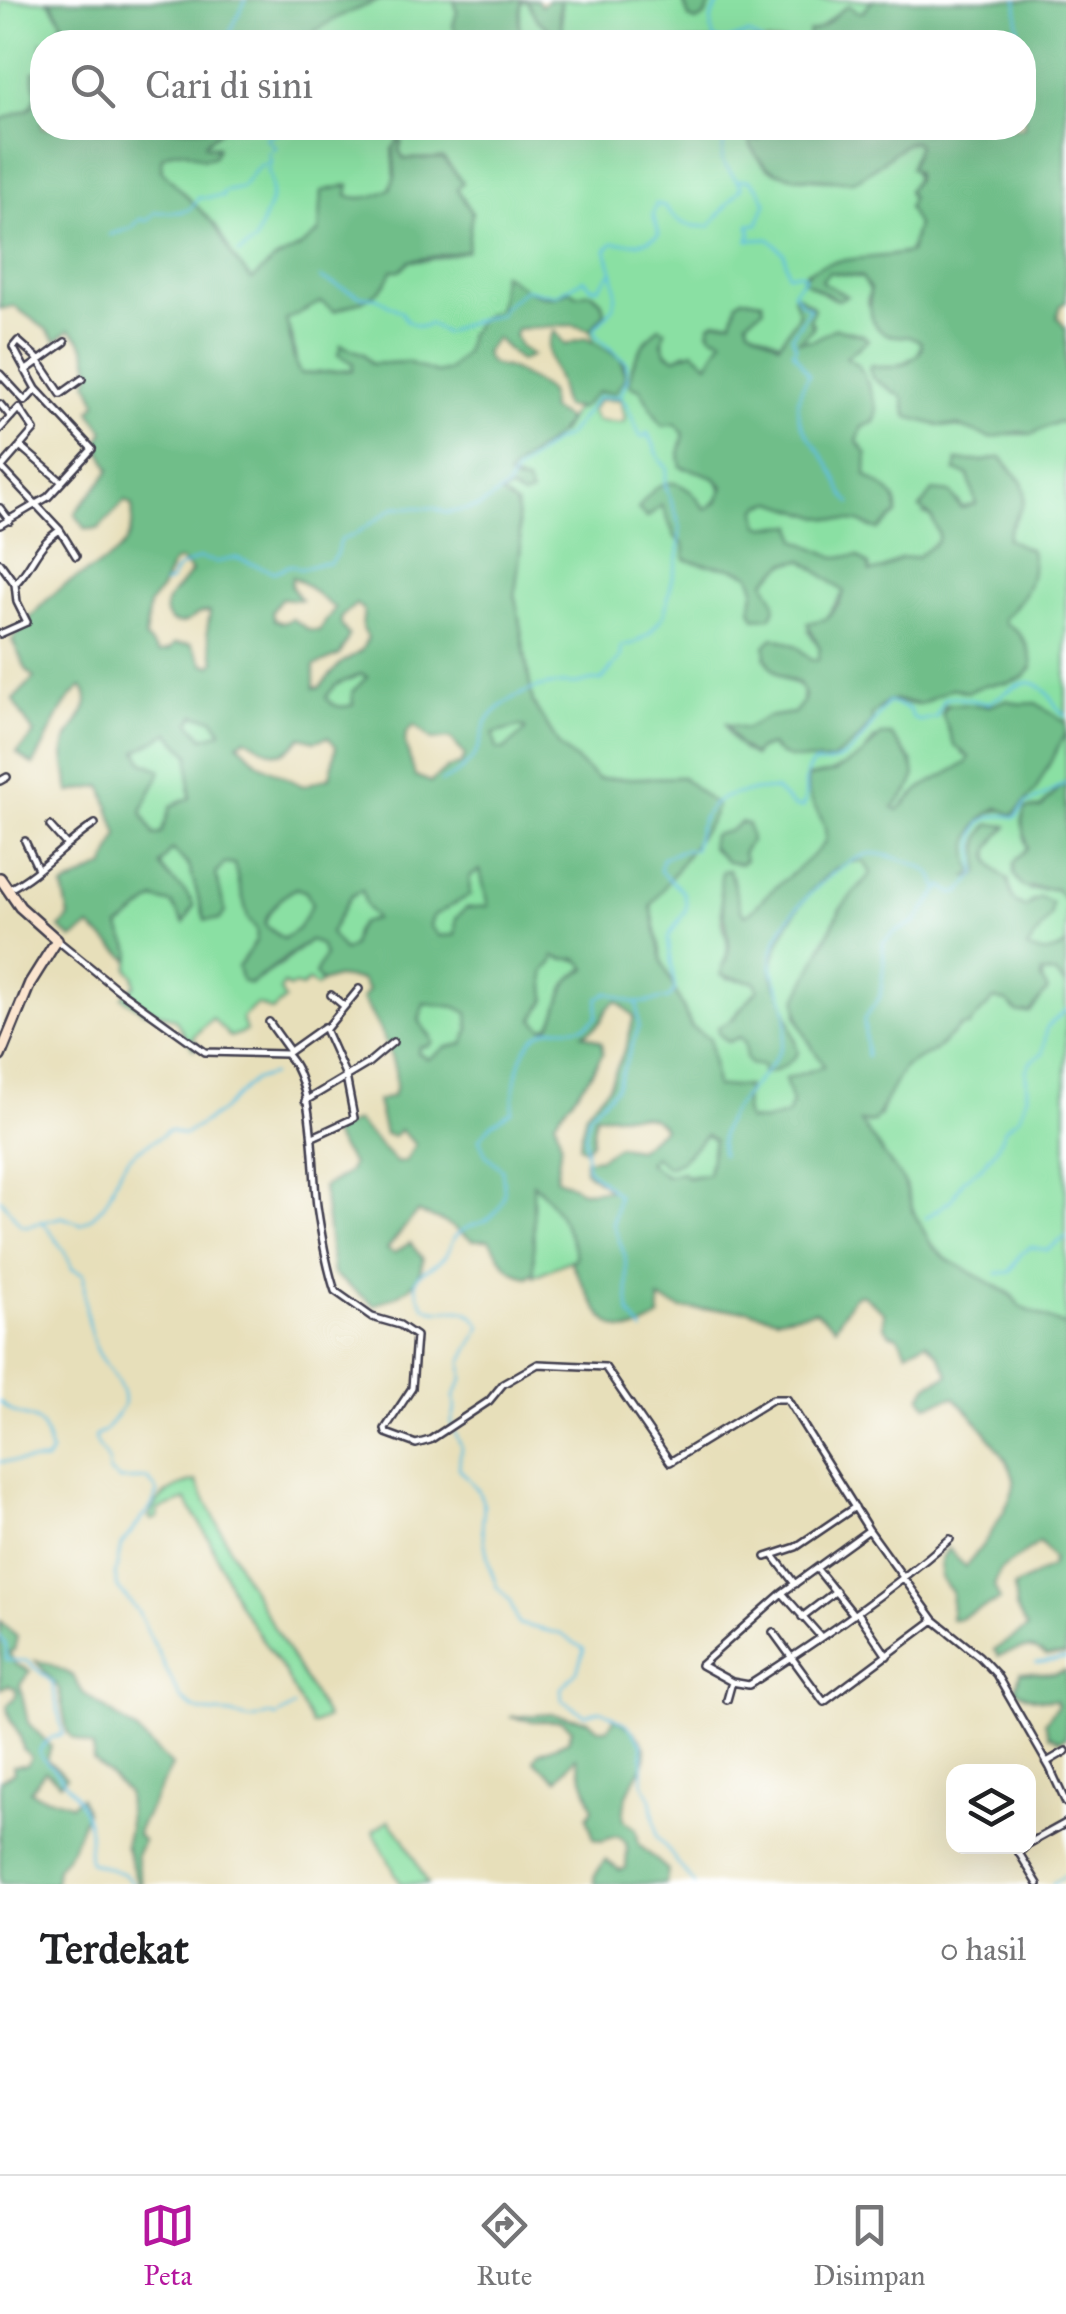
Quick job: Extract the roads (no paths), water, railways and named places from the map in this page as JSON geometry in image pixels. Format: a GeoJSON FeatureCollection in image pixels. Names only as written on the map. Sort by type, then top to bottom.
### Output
{"type":"FeatureCollection","features":[{"type":"Feature","properties":{"kind":"main road"},"geometry":{"type":"LineString","coordinates":[[0,878],[6,890],[57,940],[30,983],[0,1056]]}},
{"type":"Feature","properties":{"kind":"street"},"geometry":{"type":"LineString","coordinates":[[0,525],[38,504],[92,449],[36,390],[14,343],[18,341],[39,361],[61,394]]}},
{"type":"Feature","properties":{"kind":"street"},"geometry":{"type":"LineString","coordinates":[[24,371],[65,342]]}},
{"type":"Feature","properties":{"kind":"street"},"geometry":{"type":"LineString","coordinates":[[0,374],[25,402]]}},
{"type":"Feature","properties":{"kind":"street"},"geometry":{"type":"LineString","coordinates":[[51,402],[82,379]]}},
{"type":"Feature","properties":{"kind":"street"},"geometry":{"type":"LineString","coordinates":[[0,430],[36,390]]}},
{"type":"Feature","properties":{"kind":"street"},"geometry":{"type":"LineString","coordinates":[[0,404],[12,416]]}},
{"type":"Feature","properties":{"kind":"street"},"geometry":{"type":"LineString","coordinates":[[18,408],[34,428],[0,467],[38,504],[76,556]]}},
{"type":"Feature","properties":{"kind":"street"},"geometry":{"type":"LineString","coordinates":[[20,446],[62,482]]}},
{"type":"Feature","properties":{"kind":"street"},"geometry":{"type":"LineString","coordinates":[[0,508],[10,521]]}},
{"type":"Feature","properties":{"kind":"street"},"geometry":{"type":"LineString","coordinates":[[0,634],[28,622],[15,597],[14,584],[38,548],[60,530]]}},
{"type":"Feature","properties":{"kind":"street"},"geometry":{"type":"LineString","coordinates":[[0,564],[3,574],[14,584]]}},
{"type":"Feature","properties":{"kind":"street"},"geometry":{"type":"LineString","coordinates":[[6,890],[96,824]]}},
{"type":"Feature","properties":{"kind":"street"},"geometry":{"type":"LineString","coordinates":[[50,826],[66,844]]}},
{"type":"Feature","properties":{"kind":"street"},"geometry":{"type":"LineString","coordinates":[[26,841],[38,869]]}},
{"type":"Feature","properties":{"kind":"street"},"geometry":{"type":"LineString","coordinates":[[57,940],[116,989],[205,1052],[287,1052],[326,1029],[359,989]]}},
{"type":"Feature","properties":{"kind":"street"},"geometry":{"type":"LineString","coordinates":[[331,995],[344,1006]]}},
{"type":"Feature","properties":{"kind":"street"},"geometry":{"type":"LineString","coordinates":[[269,1022],[297,1069],[305,1101],[317,1206],[336,1293],[376,1319],[400,1324],[416,1336],[412,1388],[385,1432],[416,1444],[430,1440],[489,1402],[503,1384],[533,1366],[600,1365],[607,1369],[666,1459],[674,1462],[772,1398],[783,1397],[791,1402],[870,1530],[934,1620],[996,1674],[1066,1803]]}},
{"type":"Feature","properties":{"kind":"street"},"geometry":{"type":"LineString","coordinates":[[312,1137],[354,1118],[346,1076],[326,1029]]}},
{"type":"Feature","properties":{"kind":"street"},"geometry":{"type":"LineString","coordinates":[[305,1101],[393,1042]]}},
{"type":"Feature","properties":{"kind":"street"},"geometry":{"type":"LineString","coordinates":[[795,1584],[769,1556],[796,1548],[855,1506]]}},
{"type":"Feature","properties":{"kind":"street"},"geometry":{"type":"LineString","coordinates":[[870,1530],[782,1593],[701,1665],[732,1682],[749,1685],[905,1579],[950,1539]]}},
{"type":"Feature","properties":{"kind":"street"},"geometry":{"type":"LineString","coordinates":[[817,1569],[886,1656]]}},
{"type":"Feature","properties":{"kind":"street"},"geometry":{"type":"LineString","coordinates":[[802,1616],[836,1591]]}},
{"type":"Feature","properties":{"kind":"street"},"geometry":{"type":"LineString","coordinates":[[782,1593],[821,1637]]}},
{"type":"Feature","properties":{"kind":"street"},"geometry":{"type":"LineString","coordinates":[[773,1632],[824,1702],[934,1620]]}},
{"type":"Feature","properties":{"kind":"street"},"geometry":{"type":"LineString","coordinates":[[727,1700],[732,1682]]}},
{"type":"Feature","properties":{"kind":"street"},"geometry":{"type":"LineString","coordinates":[[1047,1762],[1066,1751]]}},
{"type":"Feature","properties":{"kind":"street"},"geometry":{"type":"LineString","coordinates":[[1036,1841],[1066,1824]]}},
{"type":"Feature","properties":{"kind":"street"},"geometry":{"type":"LineString","coordinates":[[1020,1854],[1038,1884]]}},
{"type":"Feature","properties":{"kind":"waterway"},"geometry":{"type":"LineString","coordinates":[[231,30],[246,0]]}},
{"type":"Feature","properties":{"kind":"waterway"},"geometry":{"type":"LineString","coordinates":[[712,30],[712,18],[723,0]]}},
{"type":"Feature","properties":{"kind":"waterway"},"geometry":{"type":"LineString","coordinates":[[1017,0],[1018,30]]}},
{"type":"Feature","properties":{"kind":"waterway"},"geometry":{"type":"LineString","coordinates":[[239,253],[255,242],[269,206],[272,190],[268,153],[276,148],[268,140]]}},
{"type":"Feature","properties":{"kind":"waterway"},"geometry":{"type":"LineString","coordinates":[[621,394],[627,379],[626,362],[597,337],[594,329],[611,310],[616,296],[606,250],[613,243],[643,242],[659,234],[653,214],[656,204],[665,206],[684,223],[710,226],[742,187],[722,161],[724,140]]}},
{"type":"Feature","properties":{"kind":"waterway"},"geometry":{"type":"LineString","coordinates":[[109,235],[132,228],[140,219],[147,221],[154,213],[185,211],[198,198],[223,196],[223,192],[241,188],[259,166],[269,163]]}},
{"type":"Feature","properties":{"kind":"waterway"},"geometry":{"type":"LineString","coordinates":[[739,180],[749,180],[766,203],[758,224],[749,225],[748,240],[769,239],[784,253],[788,274],[801,273],[805,277],[793,292],[810,308],[792,336],[796,347],[793,351],[809,375],[801,390],[798,414],[851,503]]}},
{"type":"Feature","properties":{"kind":"waterway"},"geometry":{"type":"LineString","coordinates":[[320,278],[361,296],[377,298],[401,312],[407,321],[420,327],[430,324],[445,333],[500,315],[502,308],[525,289],[556,295],[584,279],[598,288],[612,272]]}},
{"type":"Feature","properties":{"kind":"waterway"},"geometry":{"type":"LineString","coordinates":[[441,782],[469,762],[487,721],[504,704],[537,688],[601,681],[621,657],[621,646],[650,633],[664,615],[679,552],[680,525],[665,484],[667,468],[647,433],[640,436],[620,395]]}},
{"type":"Feature","properties":{"kind":"waterway"},"geometry":{"type":"LineString","coordinates":[[164,584],[177,569],[199,558],[217,562],[236,558],[274,572],[291,565],[300,569],[329,564],[340,540],[395,507],[434,508],[446,513],[479,507],[506,489],[516,472],[553,442],[567,436],[597,398],[619,396]]}},
{"type":"Feature","properties":{"kind":"waterway"},"geometry":{"type":"LineString","coordinates":[[694,1884],[657,1836],[651,1799],[643,1783],[642,1744],[627,1724],[601,1710],[585,1715],[562,1700],[561,1688],[577,1671],[584,1649],[561,1634],[519,1624],[509,1600],[497,1587],[482,1529],[484,1505],[478,1490],[459,1468],[461,1446],[451,1424],[454,1396],[463,1379],[462,1361],[481,1327],[467,1312],[427,1308],[416,1283],[422,1273],[445,1256],[456,1235],[490,1218],[500,1206],[504,1192],[502,1169],[486,1155],[479,1139],[492,1124],[512,1111],[527,1046],[546,1030],[588,1024],[597,1017],[598,998],[606,993],[641,1003],[669,998],[675,990],[668,938],[686,909],[686,902],[683,892],[660,871],[662,859],[694,849],[700,825],[713,805],[731,795],[775,789],[793,806],[802,808],[809,769],[814,763],[828,763],[849,753],[888,702],[909,709],[919,721],[936,717],[944,699],[988,703],[1027,683],[1043,689],[1066,716]]}},
{"type":"Feature","properties":{"kind":"waterway"},"geometry":{"type":"LineString","coordinates":[[867,1057],[864,1019],[880,997],[883,943],[893,933],[915,923],[942,886],[954,894],[961,892],[976,873],[975,838],[982,822],[990,817],[1016,817],[1026,803],[1066,783]]}},
{"type":"Feature","properties":{"kind":"waterway"},"geometry":{"type":"LineString","coordinates":[[722,1155],[721,1139],[732,1110],[782,1045],[787,1014],[773,972],[773,950],[798,907],[840,868],[868,854],[921,867],[932,875],[938,889]]}},
{"type":"Feature","properties":{"kind":"waterway"},"geometry":{"type":"LineString","coordinates":[[637,1003],[639,1027],[616,1088],[589,1114],[585,1140],[587,1168],[618,1195],[613,1223],[625,1256],[630,1314],[643,1331]]}},
{"type":"Feature","properties":{"kind":"waterway"},"geometry":{"type":"LineString","coordinates":[[926,1218],[952,1199],[964,1179],[981,1168],[1005,1129],[1019,1117],[1027,1095],[1026,1071],[1030,1062],[1043,1053],[1047,1027],[1066,1010]]}},
{"type":"Feature","properties":{"kind":"waterway"},"geometry":{"type":"LineString","coordinates":[[0,1198],[21,1225],[62,1217],[81,1224],[107,1201],[121,1168],[133,1154],[168,1130],[184,1135],[221,1111],[252,1081],[271,1075]]}},
{"type":"Feature","properties":{"kind":"waterway"},"geometry":{"type":"LineString","coordinates":[[40,1221],[59,1243],[72,1269],[84,1274],[91,1334],[122,1392],[123,1407],[104,1432],[95,1436],[109,1472],[120,1480],[148,1479],[158,1493],[121,1545],[115,1575],[118,1588],[137,1610],[180,1697],[193,1708],[251,1719],[267,1714],[276,1717],[294,1706]]}},
{"type":"Feature","properties":{"kind":"waterway"},"geometry":{"type":"LineString","coordinates":[[997,1274],[1010,1272],[1030,1247],[1047,1250],[1066,1237]]}},
{"type":"Feature","properties":{"kind":"waterway"},"geometry":{"type":"LineString","coordinates":[[0,1402],[9,1410],[37,1421],[51,1453],[46,1461],[0,1462]]}},
{"type":"Feature","properties":{"kind":"waterway"},"geometry":{"type":"LineString","coordinates":[[0,1636],[6,1645],[6,1660],[27,1661],[52,1682],[63,1734],[51,1738],[40,1749],[40,1755],[82,1807],[89,1830],[90,1862],[124,1874],[133,1884]]}},
{"type":"Feature","properties":{"kind":"waterway"},"geometry":{"type":"LineString","coordinates":[[1036,1663],[1066,1659]]}},
{"type":"Feature","properties":{"kind":"waterway"},"geometry":{"type":"LineString","coordinates":[[1052,1884],[1066,1875]]}}]}
